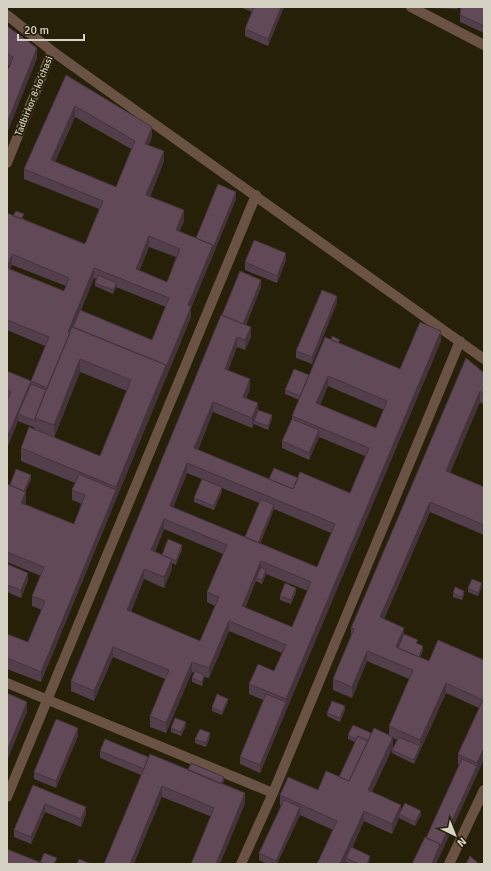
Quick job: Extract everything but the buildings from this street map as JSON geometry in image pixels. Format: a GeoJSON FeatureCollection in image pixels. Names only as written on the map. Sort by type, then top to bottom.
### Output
{"type":"FeatureCollection","features":[{"type":"Feature","properties":{"kind":"street"},"geometry":{"type":"LineString","coordinates":[[412,7],[484,45]]}},
{"type":"Feature","properties":{"kind":"street"},"geometry":{"type":"LineString","coordinates":[[7,15],[52,51],[484,359]]}},
{"type":"Feature","properties":{"kind":"street","name":"Tadbirkor 8-koʻchasi"},"geometry":{"type":"LineString","coordinates":[[7,163],[52,51]]}},
{"type":"Feature","properties":{"kind":"street"},"geometry":{"type":"LineString","coordinates":[[7,797],[256,195]]}},
{"type":"Feature","properties":{"kind":"street"},"geometry":{"type":"LineString","coordinates":[[241,864],[273,793],[460,342]]}},
{"type":"Feature","properties":{"kind":"street"},"geometry":{"type":"LineString","coordinates":[[7,683],[273,793]]}},
{"type":"Feature","properties":{"kind":"street"},"geometry":{"type":"LineString","coordinates":[[449,864],[484,790]]}}]}
